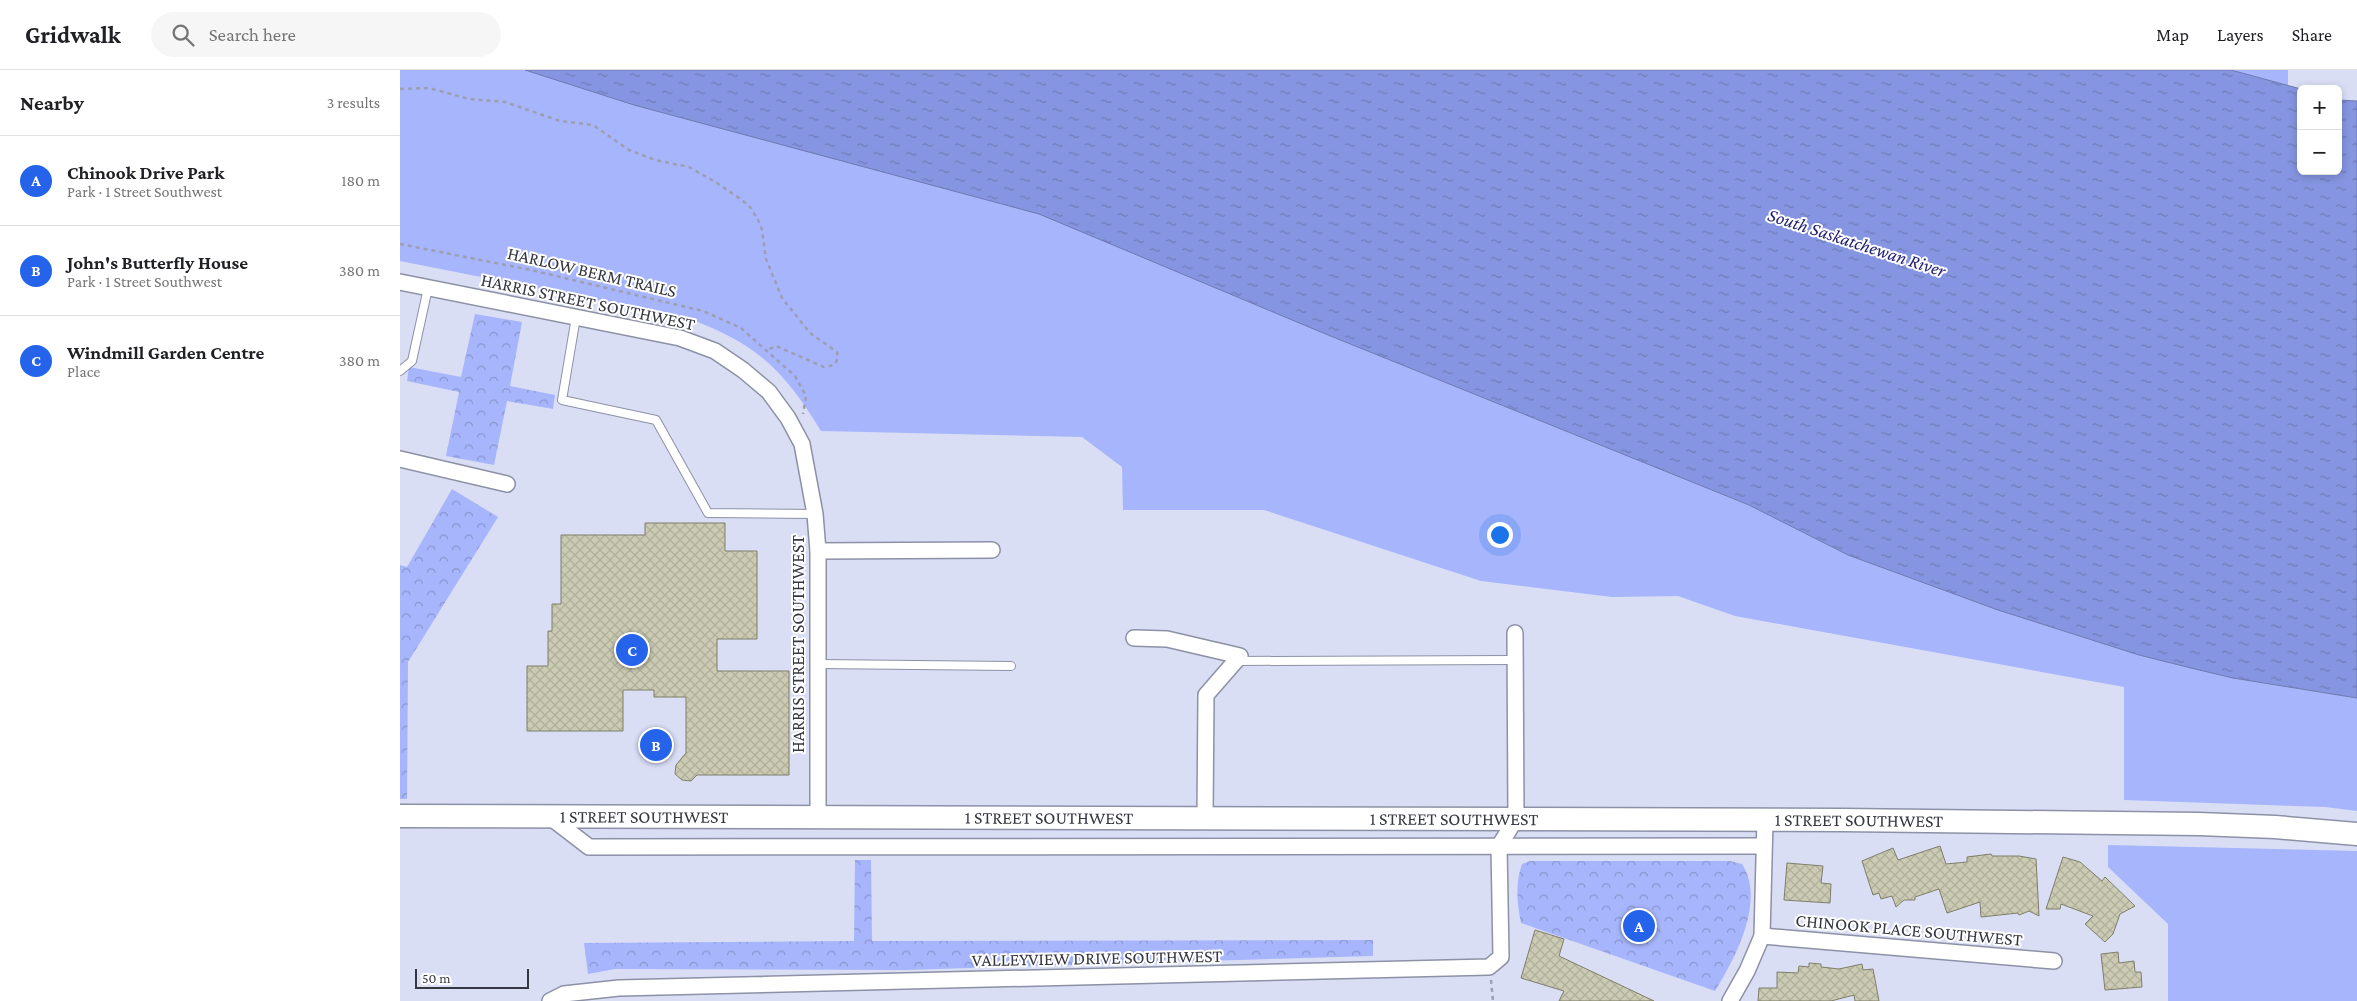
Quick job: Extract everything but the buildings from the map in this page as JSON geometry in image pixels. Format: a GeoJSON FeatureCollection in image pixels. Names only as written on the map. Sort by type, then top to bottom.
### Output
{"type":"FeatureCollection","features":[{"type":"Feature","properties":{"kind":"street","name":"HARRIS STREET SOUTHWEST"},"geometry":{"type":"LineString","coordinates":[[400,282],[680,338],[715,351],[743,370],[769,392],[788,418],[802,444],[816,514],[819,664],[818,818]]}},
{"type":"Feature","properties":{"kind":"street"},"geometry":{"type":"LineString","coordinates":[[400,459],[507,484]]}},
{"type":"Feature","properties":{"kind":"street"},"geometry":{"type":"LineString","coordinates":[[818,551],[992,550]]}},
{"type":"Feature","properties":{"kind":"street"},"geometry":{"type":"LineString","coordinates":[[1489,967],[1501,957],[1499,846],[1516,819],[1515,633]]}},
{"type":"Feature","properties":{"kind":"street"},"geometry":{"type":"LineString","coordinates":[[1134,638],[1167,639],[1240,656],[1206,696],[1206,818]]}},
{"type":"Feature","properties":{"kind":"street","name":"1 STREET SOUTHWEST"},"geometry":{"type":"LineString","coordinates":[[400,816],[1765,820],[2199,824],[2275,827],[2357,834]]}},
{"type":"Feature","properties":{"kind":"street","name":"1 STREET SOUTHWEST"},"geometry":{"type":"LineString","coordinates":[[550,817],[589,847],[1764,846]]}},
{"type":"Feature","properties":{"kind":"street"},"geometry":{"type":"LineString","coordinates":[[1730,1001],[1748,971],[1762,936],[1765,820]]}},
{"type":"Feature","properties":{"kind":"street","name":"CHINOOK PLACE SOUTHWEST"},"geometry":{"type":"LineString","coordinates":[[1762,936],[2054,961]]}},
{"type":"Feature","properties":{"kind":"street","name":"VALLEYVIEW DRIVE SOUTHWEST"},"geometry":{"type":"LineString","coordinates":[[550,1001],[564,994],[619,988],[1489,967]]}},
{"type":"Feature","properties":{"kind":"lane"},"geometry":{"type":"LineString","coordinates":[[400,371],[412,361],[428,288]]}},
{"type":"Feature","properties":{"kind":"lane"},"geometry":{"type":"LineString","coordinates":[[576,317],[562,400],[656,420],[708,513],[816,514]]}},
{"type":"Feature","properties":{"kind":"lane"},"geometry":{"type":"LineString","coordinates":[[1236,661],[1514,660]]}},
{"type":"Feature","properties":{"kind":"lane"},"geometry":{"type":"LineString","coordinates":[[819,664],[1011,666]]}},
{"type":"Feature","properties":{"kind":"path"},"geometry":{"type":"LineString","coordinates":[[400,89],[429,88],[468,99],[505,102],[560,121],[592,125],[629,150],[655,160],[689,167],[742,200],[751,208],[758,220],[762,230],[766,259],[782,298],[810,332],[837,352],[838,358],[837,363],[824,367],[776,346],[767,350]]}},
{"type":"Feature","properties":{"kind":"path","name":"HARLOW BERM TRAILS"},"geometry":{"type":"LineString","coordinates":[[400,244],[530,270],[703,311],[741,328],[795,376],[803,388],[806,402],[802,419]]}},
{"type":"Feature","properties":{"kind":"path"},"geometry":{"type":"LineString","coordinates":[[1489,967],[1493,1001]]}},
{"type":"Feature","properties":{"kind":"green space"},"geometry":{"type":"Polygon","coordinates":[[[400,70],[527,70],[634,105],[1039,213],[1328,335],[1749,505],[1848,555],[1998,610],[2139,655],[2233,678],[2357,698],[2357,811],[2325,807],[2124,800],[2124,687],[1735,616],[1678,596],[1612,597],[1481,581],[1264,510],[1123,510],[1122,467],[1082,437],[821,431],[794,391],[766,361],[750,348],[711,327],[687,318],[400,261],[400,70]]]}},
{"type":"Feature","properties":{"kind":"green space"},"geometry":{"type":"Polygon","coordinates":[[[2231,70],[2288,70],[2288,86],[2231,70]]]}},
{"type":"Feature","properties":{"kind":"green space"},"geometry":{"type":"Polygon","coordinates":[[[475,314],[522,322],[510,386],[555,395],[553,409],[507,401],[494,465],[446,456],[459,392],[407,381],[409,367],[461,377],[475,314]]]}},
{"type":"Feature","properties":{"kind":"green space"},"geometry":{"type":"Polygon","coordinates":[[[452,489],[498,517],[408,662],[407,799],[400,799],[400,565],[407,567],[452,489]]]}},
{"type":"Feature","properties":{"kind":"green space"},"geometry":{"type":"Polygon","coordinates":[[[2108,845],[2357,851],[2357,1001],[2168,1001],[2168,924],[2108,867],[2108,845]]]}},
{"type":"Feature","properties":{"kind":"green space"},"geometry":{"type":"Polygon","coordinates":[[[855,860],[871,860],[872,941],[1373,940],[1373,956],[905,970],[615,969],[588,974],[584,943],[854,941],[855,860]]]}},
{"type":"Feature","properties":{"kind":"green space"},"geometry":{"type":"Polygon","coordinates":[[[1530,861],[1730,861],[1742,864],[1749,879],[1751,895],[1749,912],[1739,946],[1715,991],[1521,923],[1518,879],[1522,864],[1530,861]]]}},
{"type":"Feature","properties":{"kind":"water","name":"South Saskatchewan River"},"geometry":{"type":"Polygon","coordinates":[[[525,70],[2231,70],[2297,88],[2297,175],[2342,175],[2342,100],[2357,101],[2357,698],[2233,678],[2191,668],[2139,655],[1998,610],[1848,555],[1749,505],[1328,335],[1039,214],[634,105],[525,70]]]}},
{"type":"Feature","properties":{"kind":"place","name":"Windmill Garden Centre"},"geometry":{"type":"Point","coordinates":[632,650]}},
{"type":"Feature","properties":{"kind":"place","name":"John's Butterfly House"},"geometry":{"type":"Point","coordinates":[656,745]}},
{"type":"Feature","properties":{"kind":"place","name":"Chinook Drive Park"},"geometry":{"type":"Point","coordinates":[1639,926]}}]}
